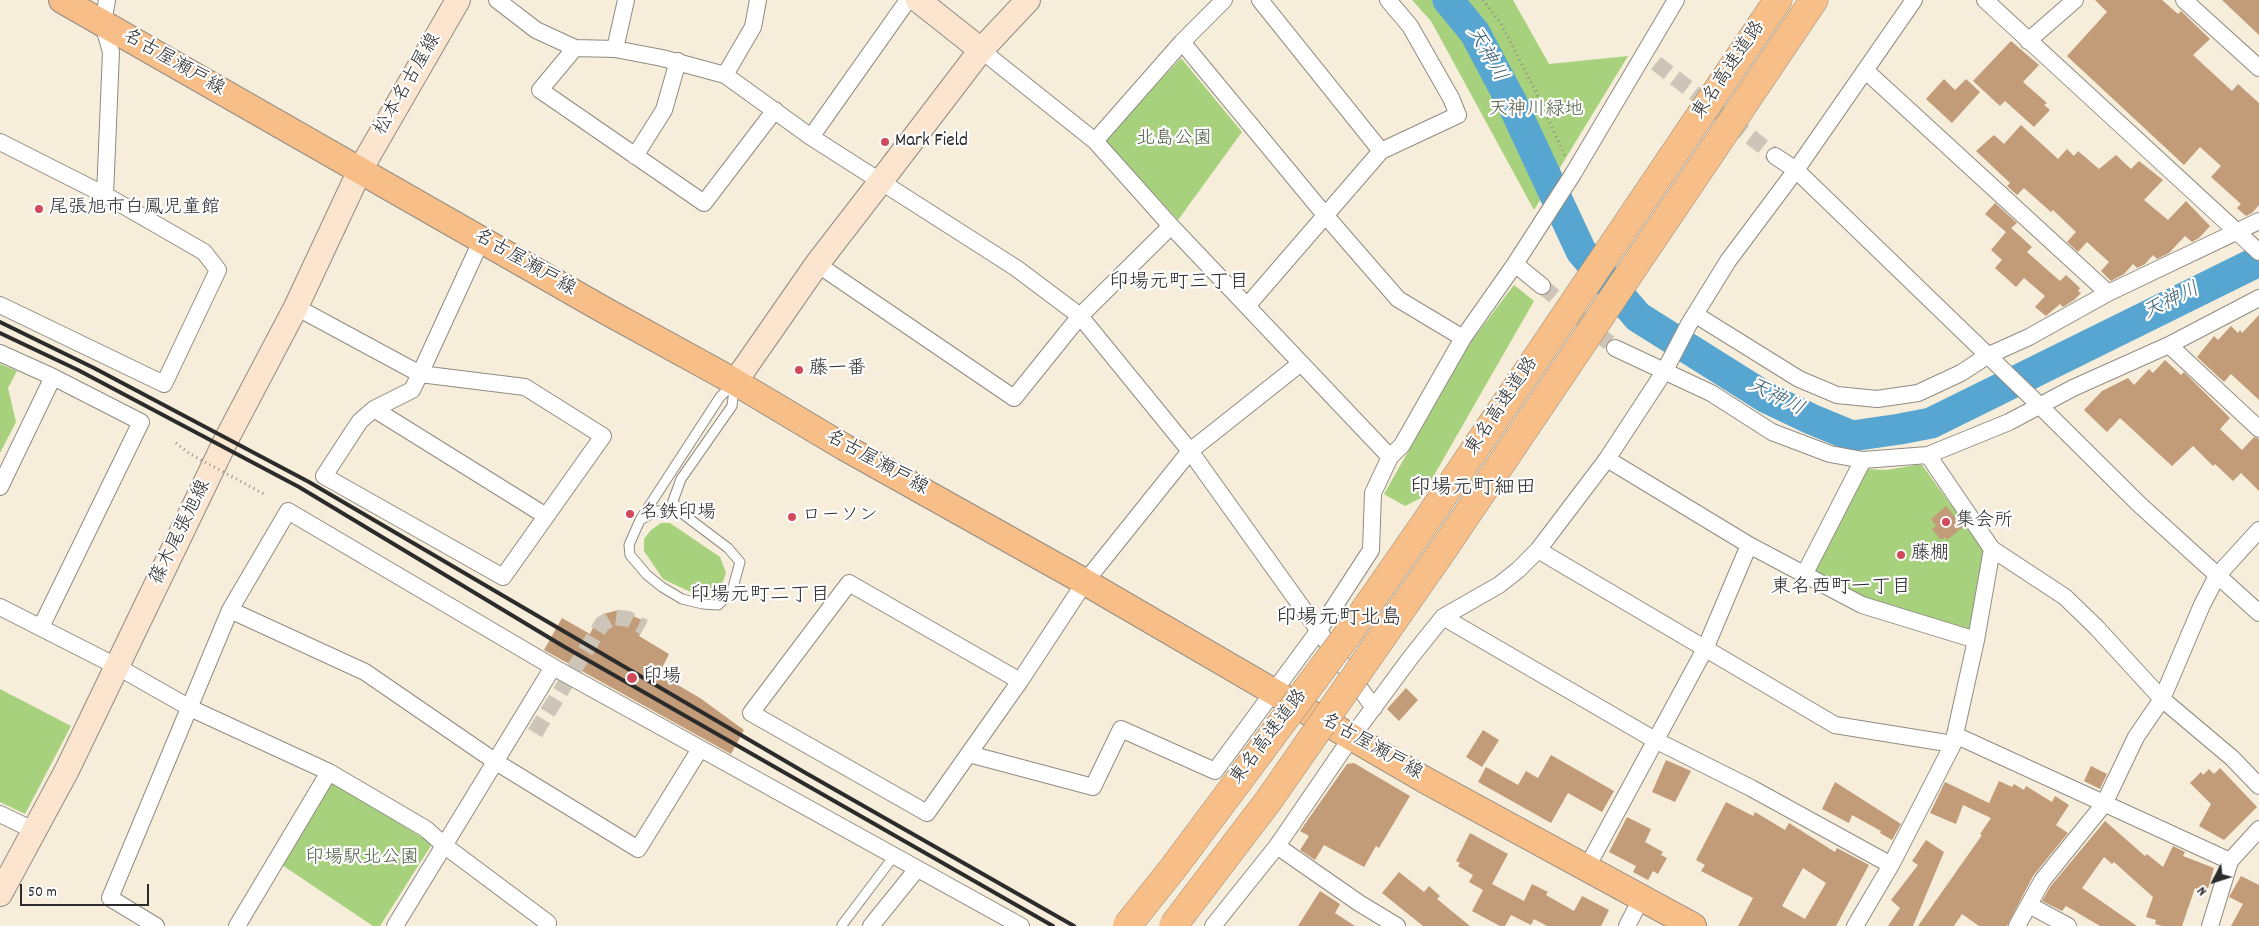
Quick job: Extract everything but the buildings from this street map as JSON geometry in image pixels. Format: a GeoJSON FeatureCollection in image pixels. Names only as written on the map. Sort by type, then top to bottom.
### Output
{"type":"FeatureCollection","features":[{"type":"Feature","properties":{"kind":"highway","name":"東名高速道路"},"geometry":{"type":"LineString","coordinates":[[1127,926],[1180,859],[1348,634],[1778,0]]}},
{"type":"Feature","properties":{"kind":"highway","name":"東名高速道路"},"geometry":{"type":"LineString","coordinates":[[1173,926],[1269,800],[1447,544],[1814,0]]}},
{"type":"Feature","properties":{"kind":"main road","name":"名古屋瀬戸線"},"geometry":{"type":"LineString","coordinates":[[62,0],[105,12],[360,170],[604,310],[735,382],[844,447],[1085,582],[1352,738],[1586,869],[1693,926]]}},
{"type":"Feature","properties":{"kind":"main road","name":"松本名古屋線"},"geometry":{"type":"LineString","coordinates":[[360,170],[458,0]]}},
{"type":"Feature","properties":{"kind":"main road"},"geometry":{"type":"LineString","coordinates":[[918,0],[982,50]]}},
{"type":"Feature","properties":{"kind":"main road"},"geometry":{"type":"LineString","coordinates":[[735,382],[817,264],[982,50],[1028,0]]}},
{"type":"Feature","properties":{"kind":"main road","name":"篠木尾張旭線"},"geometry":{"type":"LineString","coordinates":[[0,894],[35,831],[118,667],[228,438],[296,306],[360,170]]}},
{"type":"Feature","properties":{"kind":"street"},"geometry":{"type":"LineString","coordinates":[[497,0],[536,30],[575,48],[615,49],[678,61],[724,75],[811,137],[1016,268],[1080,316],[1190,451],[1374,708]]}},
{"type":"Feature","properties":{"kind":"street"},"geometry":{"type":"LineString","coordinates":[[615,49],[626,0]]}},
{"type":"Feature","properties":{"kind":"street"},"geometry":{"type":"LineString","coordinates":[[724,75],[753,27],[758,0]]}},
{"type":"Feature","properties":{"kind":"street"},"geometry":{"type":"LineString","coordinates":[[811,137],[908,0]]}},
{"type":"Feature","properties":{"kind":"street"},"geometry":{"type":"LineString","coordinates":[[1095,141],[1182,42],[1224,0]]}},
{"type":"Feature","properties":{"kind":"street"},"geometry":{"type":"LineString","coordinates":[[1260,0],[1381,151]]}},
{"type":"Feature","properties":{"kind":"street"},"geometry":{"type":"LineString","coordinates":[[1247,306],[1381,151],[1458,115],[1451,98],[1410,26],[1388,0]]}},
{"type":"Feature","properties":{"kind":"street"},"geometry":{"type":"LineString","coordinates":[[969,754],[1093,787],[1121,729],[1215,771],[1320,630],[1370,550],[1373,493],[1390,457],[1402,445],[1462,338],[1515,264],[1651,58],[1676,0]]}},
{"type":"Feature","properties":{"kind":"street"},"geometry":{"type":"LineString","coordinates":[[1213,926],[1277,846],[1352,738],[1443,617],[1499,585],[1538,550],[1607,459],[1666,369],[1728,260],[1796,170],[1914,0]]}},
{"type":"Feature","properties":{"kind":"street"},"geometry":{"type":"LineString","coordinates":[[1985,0],[2248,242]]}},
{"type":"Feature","properties":{"kind":"street"},"geometry":{"type":"LineString","coordinates":[[2028,41],[2075,0]]}},
{"type":"Feature","properties":{"kind":"street"},"geometry":{"type":"LineString","coordinates":[[2184,0],[2259,68]]}},
{"type":"Feature","properties":{"kind":"street"},"geometry":{"type":"LineString","coordinates":[[105,12],[111,52],[105,195]]}},
{"type":"Feature","properties":{"kind":"street"},"geometry":{"type":"LineString","coordinates":[[1182,42],[1325,215],[1398,299],[1462,338]]}},
{"type":"Feature","properties":{"kind":"street"},"geometry":{"type":"LineString","coordinates":[[575,48],[540,90],[704,203],[775,110]]}},
{"type":"Feature","properties":{"kind":"street"},"geometry":{"type":"LineString","coordinates":[[982,50],[1095,141],[1171,226],[1390,457]]}},
{"type":"Feature","properties":{"kind":"street"},"geometry":{"type":"LineString","coordinates":[[635,156],[664,110],[678,61]]}},
{"type":"Feature","properties":{"kind":"street"},"geometry":{"type":"LineString","coordinates":[[1866,71],[2108,293]]}},
{"type":"Feature","properties":{"kind":"street"},"geometry":{"type":"LineString","coordinates":[[0,142],[105,195],[204,252],[218,270],[164,384],[0,305]]}},
{"type":"Feature","properties":{"kind":"street"},"geometry":{"type":"LineString","coordinates":[[1775,156],[1796,170],[2140,505],[2259,613]]}},
{"type":"Feature","properties":{"kind":"street"},"geometry":{"type":"LineString","coordinates":[[1693,320],[1799,379],[1837,395],[1877,399],[1918,393],[1961,373],[1987,356],[2029,337],[2108,293],[2248,242],[2259,221]]}},
{"type":"Feature","properties":{"kind":"street"},"geometry":{"type":"LineString","coordinates":[[817,264],[1014,398],[1080,316],[1171,226]]}},
{"type":"Feature","properties":{"kind":"street"},"geometry":{"type":"LineString","coordinates":[[296,306],[420,374],[525,387],[603,436],[503,577],[324,476],[360,421],[374,409],[412,390],[420,374],[482,239]]}},
{"type":"Feature","properties":{"kind":"street"},"geometry":{"type":"LineString","coordinates":[[1515,264],[1542,286]]}},
{"type":"Feature","properties":{"kind":"street"},"geometry":{"type":"LineString","coordinates":[[1615,348],[1666,369],[1711,393],[1772,432],[1830,454],[1863,460],[1928,456],[2009,422],[2037,403],[2169,345],[2259,298]]}},
{"type":"Feature","properties":{"kind":"street"},"geometry":{"type":"LineString","coordinates":[[2169,345],[2259,430]]}},
{"type":"Feature","properties":{"kind":"street"},"geometry":{"type":"LineString","coordinates":[[0,352],[141,422],[41,628]]}},
{"type":"Feature","properties":{"kind":"street"},"geometry":{"type":"LineString","coordinates":[[1020,681],[849,583],[751,713],[927,813],[1020,681],[1085,582],[1190,451],[1301,363]]}},
{"type":"Feature","properties":{"kind":"street"},"geometry":{"type":"LineString","coordinates":[[0,487],[53,377]]}},
{"type":"Feature","properties":{"kind":"street"},"geometry":{"type":"LineString","coordinates":[[374,409],[546,516]]}},
{"type":"Feature","properties":{"kind":"street"},"geometry":{"type":"LineString","coordinates":[[1928,456],[1992,549],[2065,597],[2097,628],[2162,699],[2232,758],[2259,786]]}},
{"type":"Feature","properties":{"kind":"street"},"geometry":{"type":"LineString","coordinates":[[1607,459],[1749,545],[1862,605],[1976,640]]}},
{"type":"Feature","properties":{"kind":"street"},"geometry":{"type":"LineString","coordinates":[[1804,575],[1863,460]]}},
{"type":"Feature","properties":{"kind":"street"},"geometry":{"type":"LineString","coordinates":[[156,926],[110,898],[230,610],[288,511],[553,667],[1021,926]]}},
{"type":"Feature","properties":{"kind":"street"},"geometry":{"type":"LineString","coordinates":[[2017,926],[2042,881],[2104,804],[2136,737],[2162,699],[2202,605],[2217,576],[2259,530]]}},
{"type":"Feature","properties":{"kind":"street"},"geometry":{"type":"LineString","coordinates":[[1586,869],[1705,649],[1749,545]]}},
{"type":"Feature","properties":{"kind":"street"},"geometry":{"type":"LineString","coordinates":[[1854,926],[1891,865],[1954,740],[1976,640],[1992,549]]}},
{"type":"Feature","properties":{"kind":"street"},"geometry":{"type":"LineString","coordinates":[[1538,550],[1835,725],[1954,740],[2104,804],[2230,862]]}},
{"type":"Feature","properties":{"kind":"street"},"geometry":{"type":"LineString","coordinates":[[0,607],[118,667],[190,708],[329,772],[426,828],[445,846],[548,922],[546,926]]}},
{"type":"Feature","properties":{"kind":"street"},"geometry":{"type":"LineString","coordinates":[[230,610],[365,672],[496,762],[638,849],[700,749]]}},
{"type":"Feature","properties":{"kind":"street"},"geometry":{"type":"LineString","coordinates":[[1443,617],[1655,740],[1751,788],[1891,865]]}},
{"type":"Feature","properties":{"kind":"street"},"geometry":{"type":"LineString","coordinates":[[395,926],[553,667]]}},
{"type":"Feature","properties":{"kind":"street"},"geometry":{"type":"LineString","coordinates":[[237,926],[329,772]]}},
{"type":"Feature","properties":{"kind":"street"},"geometry":{"type":"LineString","coordinates":[[0,814],[35,831]]}},
{"type":"Feature","properties":{"kind":"street"},"geometry":{"type":"LineString","coordinates":[[2210,926],[2230,862],[2259,828]]}},
{"type":"Feature","properties":{"kind":"street"},"geometry":{"type":"LineString","coordinates":[[1277,846],[1358,903],[1397,926]]}},
{"type":"Feature","properties":{"kind":"street"},"geometry":{"type":"LineString","coordinates":[[871,926],[918,869]]}},
{"type":"Feature","properties":{"kind":"street"},"geometry":{"type":"LineString","coordinates":[[1627,926],[1641,899]]}},
{"type":"Feature","properties":{"kind":"street"},"geometry":{"type":"LineString","coordinates":[[2028,905],[2068,926]]}},
{"type":"Feature","properties":{"kind":"lane"},"geometry":{"type":"LineString","coordinates":[[735,382],[732,406],[681,479],[673,501],[679,511],[728,548],[740,562],[732,591],[718,605],[682,599],[647,574],[630,554],[629,545],[640,520],[720,397],[735,382]]}},
{"type":"Feature","properties":{"kind":"lane"},"geometry":{"type":"LineString","coordinates":[[640,520],[656,511],[679,511]]}},
{"type":"Feature","properties":{"kind":"lane"},"geometry":{"type":"LineString","coordinates":[[842,925],[894,856]]}},
{"type":"Feature","properties":{"kind":"path"},"geometry":{"type":"LineString","coordinates":[[1482,0],[1500,22],[1535,90],[1573,174]]}},
{"type":"Feature","properties":{"kind":"path"},"geometry":{"type":"LineString","coordinates":[[176,444],[190,454],[264,494]]}},
{"type":"Feature","properties":{"kind":"green space","name":"天神川緑地"},"geometry":{"type":"Polygon","coordinates":[[[1412,0],[1513,0],[1549,64],[1628,56],[1534,210],[1431,21],[1412,0]]]}},
{"type":"Feature","properties":{"kind":"green space","name":"北島公園"},"geometry":{"type":"Polygon","coordinates":[[[1181,58],[1242,132],[1178,220],[1105,140],[1181,58]]]}},
{"type":"Feature","properties":{"kind":"green space"},"geometry":{"type":"Polygon","coordinates":[[[1514,285],[1534,301],[1421,498],[1405,506],[1384,494],[1470,343],[1514,285]]]}},
{"type":"Feature","properties":{"kind":"green space"},"geometry":{"type":"Polygon","coordinates":[[[0,364],[17,371],[8,388],[16,422],[0,453],[0,364]]]}},
{"type":"Feature","properties":{"kind":"green space"},"geometry":{"type":"Polygon","coordinates":[[[1922,465],[1985,552],[1970,630],[1851,593],[1817,573],[1815,569],[1866,469],[1886,470],[1922,465]]]}},
{"type":"Feature","properties":{"kind":"green space"},"geometry":{"type":"Polygon","coordinates":[[[661,523],[670,523],[720,557],[726,573],[722,584],[715,591],[706,595],[697,595],[663,579],[644,551],[644,539],[651,530],[661,523]]]}},
{"type":"Feature","properties":{"kind":"green space"},"geometry":{"type":"Polygon","coordinates":[[[0,689],[71,726],[25,814],[0,802],[0,689]]]}},
{"type":"Feature","properties":{"kind":"green space","name":"印場駅北公園"},"geometry":{"type":"Polygon","coordinates":[[[332,781],[432,844],[380,926],[373,926],[282,865],[332,781]]]}},
{"type":"Feature","properties":{"kind":"waterway","name":"天神川"},"geometry":{"type":"LineString","coordinates":[[1448,0],[1475,33],[1512,103],[1581,251],[1638,317],[1767,398],[1852,436],[1931,423],[2259,261]]}},
{"type":"Feature","properties":{"kind":"tunnel"},"geometry":{"type":"LineString","coordinates":[[1656,63],[1775,156]]}},
{"type":"Feature","properties":{"kind":"tunnel"},"geometry":{"type":"LineString","coordinates":[[1542,286],[1615,348]]}},
{"type":"Feature","properties":{"kind":"tunnel"},"geometry":{"type":"LineString","coordinates":[[535,733],[602,624],[614,617],[628,619],[644,627]]}},
{"type":"Feature","properties":{"kind":"railway"},"geometry":{"type":"LineString","coordinates":[[0,322],[94,368],[309,482],[804,772],[1074,926]]}},
{"type":"Feature","properties":{"kind":"railway"},"geometry":{"type":"LineString","coordinates":[[0,333],[78,370],[299,487],[563,646],[1053,926]]}},
{"type":"Feature","properties":{"kind":"place","name":"Mark Field"},"geometry":{"type":"Point","coordinates":[885,142]}},
{"type":"Feature","properties":{"kind":"place","name":"尾張旭市白鳳児童館"},"geometry":{"type":"Point","coordinates":[39,209]}},
{"type":"Feature","properties":{"kind":"place","name":"藤一番"},"geometry":{"type":"Point","coordinates":[799,370]}},
{"type":"Feature","properties":{"kind":"place","name":"名鉄印場"},"geometry":{"type":"Point","coordinates":[630,514]}},
{"type":"Feature","properties":{"kind":"place","name":"ローソン"},"geometry":{"type":"Point","coordinates":[792,517]}},
{"type":"Feature","properties":{"kind":"place","name":"集会所"},"geometry":{"type":"Point","coordinates":[1946,522]}},
{"type":"Feature","properties":{"kind":"place","name":"藤棚"},"geometry":{"type":"Point","coordinates":[1901,555]}},
{"type":"Feature","properties":{"kind":"place","name":"印場"},"geometry":{"type":"Point","coordinates":[632,678]}},
{"type":"Feature","properties":{"kind":"district","name":"印場元町三丁目"},"geometry":{"type":"Point","coordinates":[1179,284]}},
{"type":"Feature","properties":{"kind":"district","name":"印場元町細田"},"geometry":{"type":"Point","coordinates":[1473,490]}},
{"type":"Feature","properties":{"kind":"district","name":"東名西町一丁目"},"geometry":{"type":"Point","coordinates":[1841,589]}},
{"type":"Feature","properties":{"kind":"district","name":"印場元町二丁目"},"geometry":{"type":"Point","coordinates":[760,597]}},
{"type":"Feature","properties":{"kind":"district","name":"印場元町北島"},"geometry":{"type":"Point","coordinates":[1339,620]}}]}
